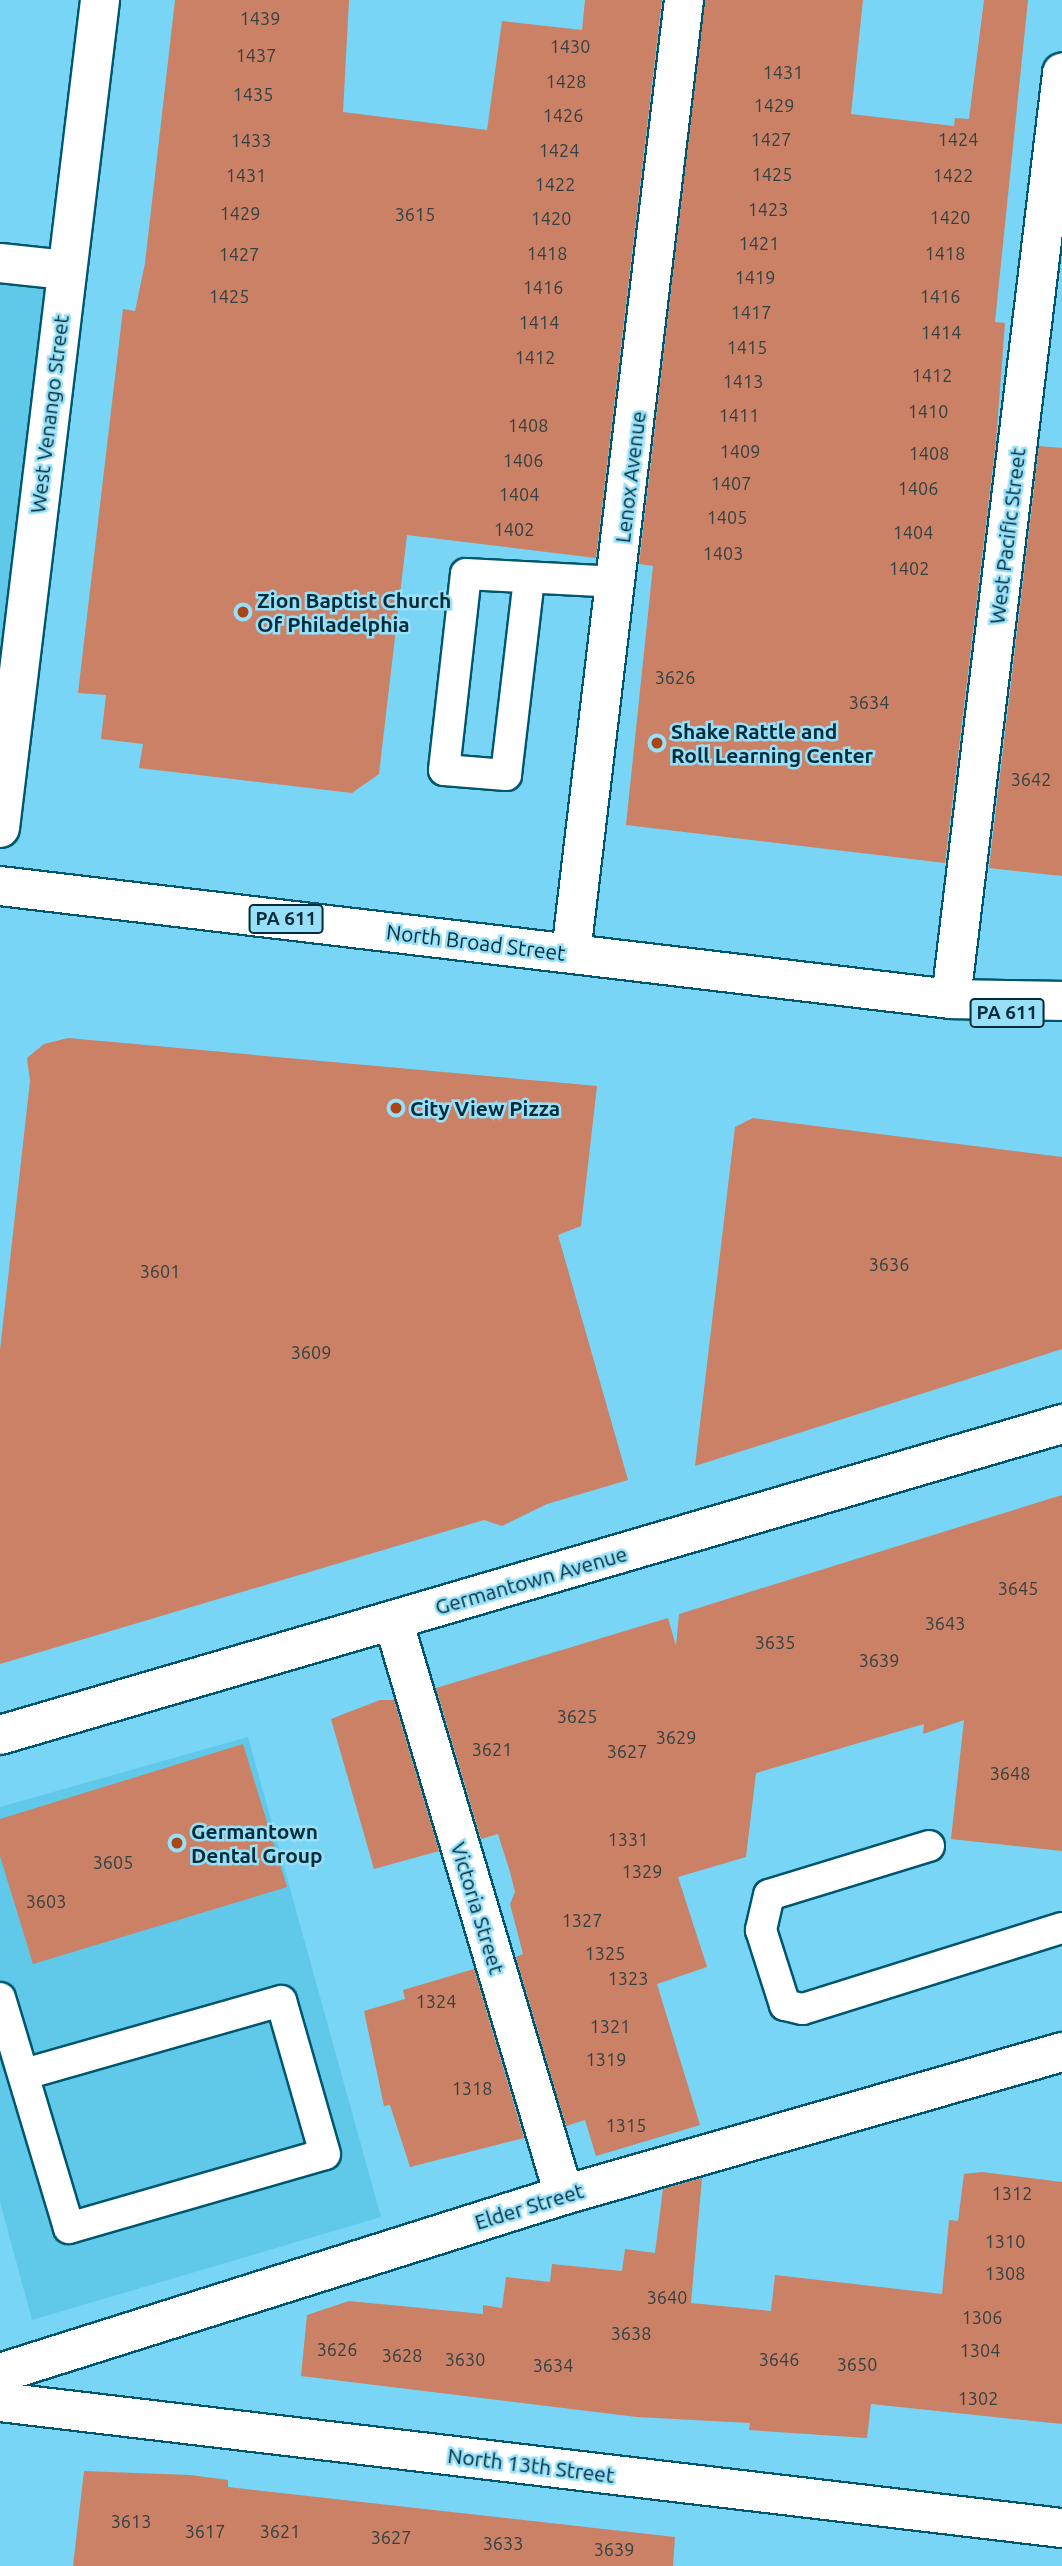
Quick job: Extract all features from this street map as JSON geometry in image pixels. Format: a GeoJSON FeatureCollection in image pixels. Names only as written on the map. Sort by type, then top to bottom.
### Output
{"type":"FeatureCollection","features":[{"type":"Feature","properties":{"kind":"street","name":"West Venango Street"},"geometry":{"type":"LineString","coordinates":[[0,828],[100,0]]}},
{"type":"Feature","properties":{"kind":"street","name":"Lenox Avenue"},"geometry":{"type":"LineString","coordinates":[[571,953],[618,582],[684,0]]}},
{"type":"Feature","properties":{"kind":"street","name":"West Pacific Street"},"geometry":{"type":"LineString","coordinates":[[951,999],[1062,73]]}},
{"type":"Feature","properties":{"kind":"street"},"geometry":{"type":"LineString","coordinates":[[0,263],[66,270]]}},
{"type":"Feature","properties":{"kind":"street","name":"North Broad Street"},"geometry":{"type":"LineString","coordinates":[[0,886],[951,999],[1062,1001]]}},
{"type":"Feature","properties":{"kind":"street","name":"North Broad Street"},"geometry":{"type":"LineString","coordinates":[[951,999],[1062,1026]]}},
{"type":"Feature","properties":{"kind":"street","name":"Germantown Avenue"},"geometry":{"type":"LineString","coordinates":[[0,1735],[1062,1424]]}},
{"type":"Feature","properties":{"kind":"street","name":"Victoria Street"},"geometry":{"type":"LineString","coordinates":[[393,1620],[564,2195]]}},
{"type":"Feature","properties":{"kind":"street","name":"Elder Street"},"geometry":{"type":"LineString","coordinates":[[0,2374],[564,2195],[1062,2052]]}},
{"type":"Feature","properties":{"kind":"street","name":"North 13th Street"},"geometry":{"type":"LineString","coordinates":[[0,2402],[1062,2528]]}},
{"type":"Feature","properties":{"kind":"lane"},"geometry":{"type":"LineString","coordinates":[[529,579],[506,775],[444,770],[466,574],[618,582]]}},
{"type":"Feature","properties":{"kind":"lane"},"geometry":{"type":"LineString","coordinates":[[929,1846],[769,1895],[761,1930],[785,2005],[803,2009],[1062,1928]]}},
{"type":"Feature","properties":{"kind":"lane"},"geometry":{"type":"LineString","coordinates":[[0,1998],[25,2074],[69,2228],[325,2154],[281,2001],[25,2074]]}},
{"type":"Feature","properties":{"kind":"shaded area"},"geometry":{"type":"Polygon","coordinates":[[[0,263],[66,270],[0,828],[0,263]]]}},
{"type":"Feature","properties":{"kind":"shaded area"},"geometry":{"type":"Polygon","coordinates":[[[248,1737],[381,2217],[32,2320],[0,2202],[0,1807],[248,1737]]]}},
{"type":"Feature","properties":{"kind":"building"},"geometry":{"type":"Polygon","coordinates":[[[175,0],[349,0],[343,112],[487,130],[502,21],[582,30],[585,0],[662,0],[596,558],[407,535],[379,774],[352,793],[139,768],[143,744],[101,739],[106,695],[78,693],[123,309],[135,311],[145,263],[175,0]]]}},
{"type":"Feature","properties":{"kind":"building"},"geometry":{"type":"Polygon","coordinates":[[[705,0],[863,0],[851,114],[954,126],[955,118],[969,119],[984,0],[1028,0],[995,322],[1005,323],[996,441],[945,863],[626,825],[653,566],[639,564],[705,0]]]}},
{"type":"Feature","properties":{"kind":"building"},"geometry":{"type":"Polygon","coordinates":[[[1039,446],[1062,448],[1062,876],[989,868],[1039,446]]]}},
{"type":"Feature","properties":{"kind":"building"},"geometry":{"type":"Polygon","coordinates":[[[68,1038],[597,1086],[581,1226],[558,1235],[628,1480],[547,1504],[502,1526],[484,1520],[0,1664],[0,1350],[30,1081],[27,1058],[44,1044],[68,1038]]]}},
{"type":"Feature","properties":{"kind":"building"},"geometry":{"type":"Polygon","coordinates":[[[753,1118],[1062,1157],[1062,1349],[695,1466],[735,1127],[753,1118]]]}},
{"type":"Feature","properties":{"kind":"building"},"geometry":{"type":"Polygon","coordinates":[[[1062,1495],[1062,1851],[951,1839],[964,1720],[923,1734],[924,1724],[756,1773],[746,1857],[678,1877],[707,1967],[657,1984],[700,2125],[596,2156],[585,2120],[566,2126],[516,1957],[523,1954],[510,1904],[515,1892],[510,1872],[498,1834],[481,1839],[436,1688],[668,1618],[676,1646],[679,1614],[1062,1495]]]}},
{"type":"Feature","properties":{"kind":"building"},"geometry":{"type":"Polygon","coordinates":[[[380,1700],[394,1700],[439,1851],[374,1869],[331,1719],[380,1700]]]}},
{"type":"Feature","properties":{"kind":"building"},"geometry":{"type":"Polygon","coordinates":[[[243,1744],[287,1887],[33,1964],[0,1856],[0,1819],[243,1744]]]}},
{"type":"Feature","properties":{"kind":"building"},"geometry":{"type":"Polygon","coordinates":[[[474,1969],[524,2138],[410,2167],[390,2105],[384,2106],[364,2011],[405,1999],[403,1990],[474,1969]]]}},
{"type":"Feature","properties":{"kind":"building"},"geometry":{"type":"Polygon","coordinates":[[[982,2172],[1062,2182],[1062,2424],[871,2404],[867,2438],[749,2430],[750,2423],[637,2417],[301,2376],[307,2315],[349,2301],[483,2314],[483,2305],[502,2308],[506,2277],[550,2282],[552,2264],[622,2271],[625,2249],[655,2253],[663,2189],[702,2178],[691,2303],[771,2311],[775,2275],[942,2294],[949,2220],[958,2221],[964,2174],[982,2172]]]}},
{"type":"Feature","properties":{"kind":"building"},"geometry":{"type":"Polygon","coordinates":[[[84,2471],[190,2475],[228,2480],[228,2487],[675,2537],[673,2566],[73,2566],[84,2471]]]}},
{"type":"Feature","properties":{"kind":"place","name":"Zion Baptist Church Of Philadelphia"},"geometry":{"type":"Point","coordinates":[243,612]}},
{"type":"Feature","properties":{"kind":"place","name":"Shake Rattle and Roll Learning Center"},"geometry":{"type":"Point","coordinates":[657,743]}},
{"type":"Feature","properties":{"kind":"place","name":"City View Pizza"},"geometry":{"type":"Point","coordinates":[396,1108]}},
{"type":"Feature","properties":{"kind":"place","name":"Germantown Dental Group"},"geometry":{"type":"Point","coordinates":[177,1843]}}]}
